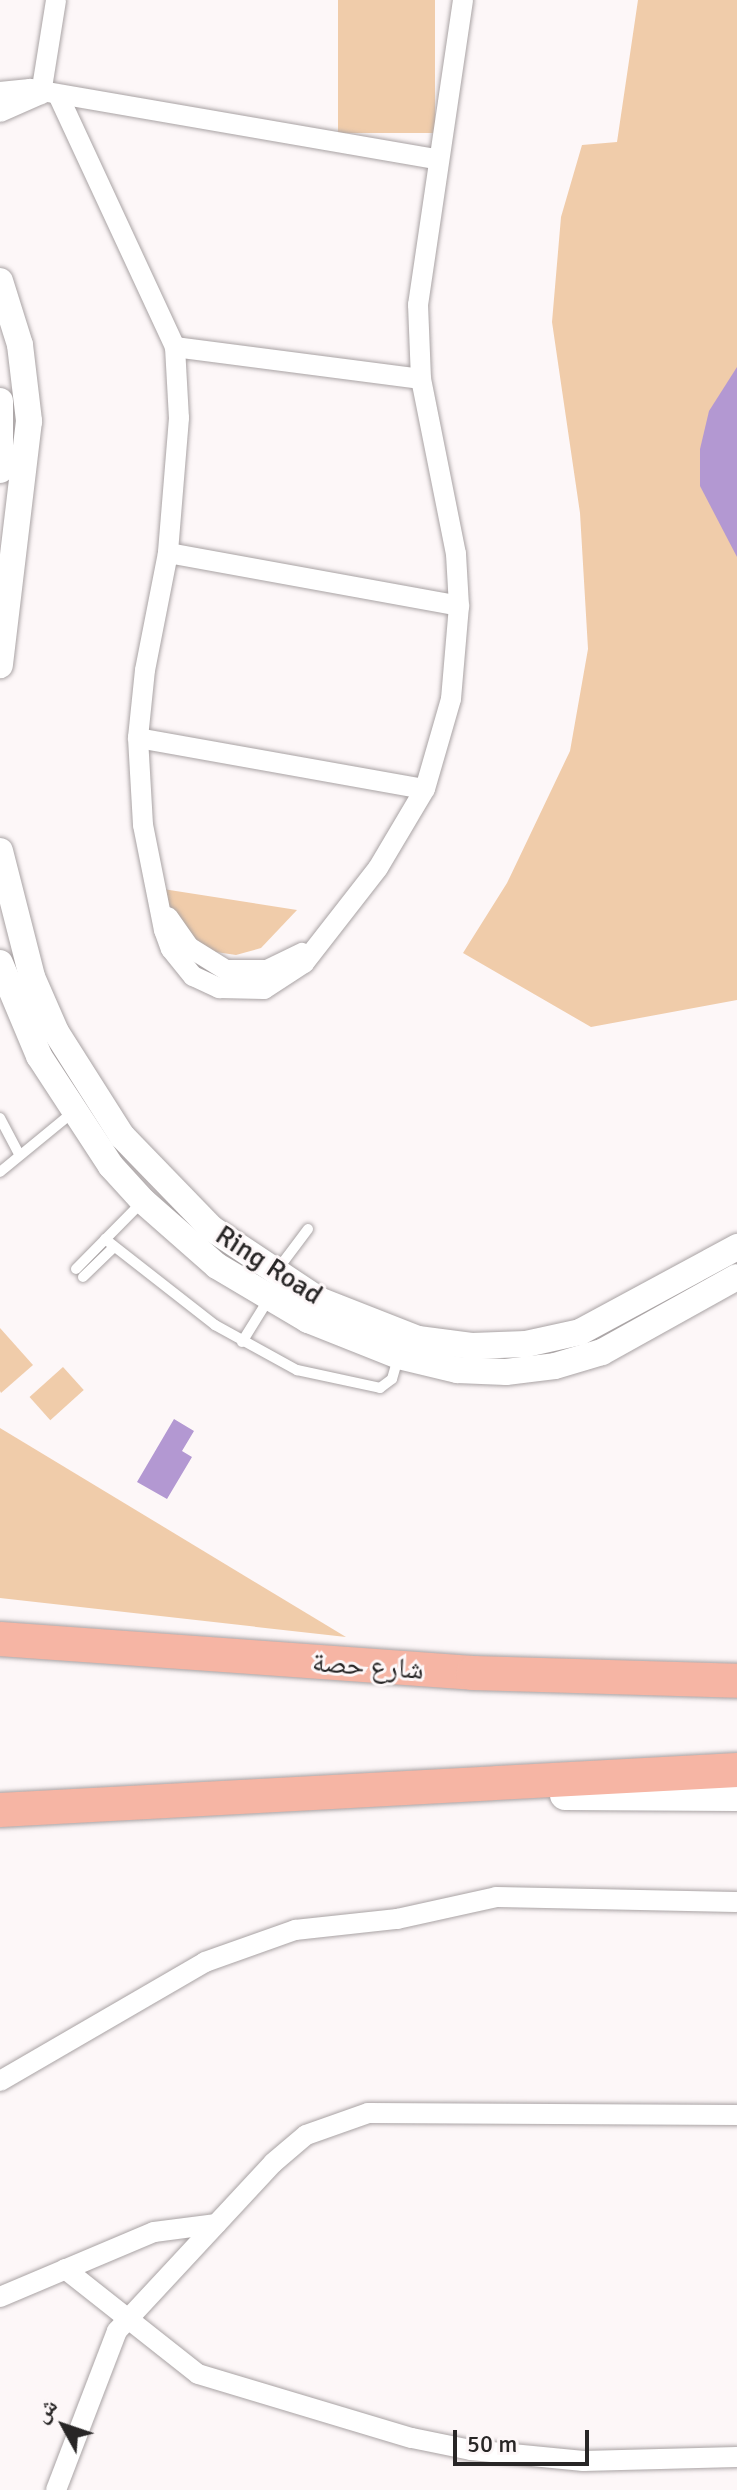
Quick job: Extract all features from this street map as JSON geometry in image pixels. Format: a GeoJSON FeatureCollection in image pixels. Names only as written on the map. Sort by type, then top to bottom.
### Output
{"type":"FeatureCollection","features":[{"type":"Feature","properties":{"kind":"main road","name":"شارع حصة"},"geometry":{"type":"LineString","coordinates":[[0,1639],[473,1673],[737,1681]]}},
{"type":"Feature","properties":{"kind":"main road"},"geometry":{"type":"LineString","coordinates":[[0,1810],[737,1770]]}},
{"type":"Feature","properties":{"kind":"main road"},"geometry":{"type":"LineString","coordinates":[[336,1790],[413,1800],[737,1796]]}},
{"type":"Feature","properties":{"kind":"street"},"geometry":{"type":"LineString","coordinates":[[56,0],[50,96],[175,347],[179,418],[168,553],[145,670],[138,738],[143,825],[160,904],[189,947],[226,970],[267,970],[321,941],[378,868],[425,789],[451,699],[459,606],[456,554],[421,379],[418,305],[436,159],[463,0]]}},
{"type":"Feature","properties":{"kind":"street"},"geometry":{"type":"LineString","coordinates":[[0,92],[23,88],[50,96],[436,159]]}},
{"type":"Feature","properties":{"kind":"street"},"geometry":{"type":"LineString","coordinates":[[0,112],[50,96]]}},
{"type":"Feature","properties":{"kind":"street"},"geometry":{"type":"LineString","coordinates":[[0,281],[20,345],[29,421],[0,665]]}},
{"type":"Feature","properties":{"kind":"street"},"geometry":{"type":"LineString","coordinates":[[175,347],[421,379]]}},
{"type":"Feature","properties":{"kind":"street"},"geometry":{"type":"LineString","coordinates":[[0,470],[1,415]]}},
{"type":"Feature","properties":{"kind":"street"},"geometry":{"type":"LineString","coordinates":[[168,553],[459,606]]}},
{"type":"Feature","properties":{"kind":"street"},"geometry":{"type":"LineString","coordinates":[[138,738],[425,789]]}},
{"type":"Feature","properties":{"kind":"street","name":"Ring Road"},"geometry":{"type":"LineString","coordinates":[[0,851],[32,977],[85,1081],[164,1185],[211,1228],[274,1274],[331,1305],[418,1339],[472,1346],[526,1344],[580,1332],[737,1247]]}},
{"type":"Feature","properties":{"kind":"street","name":"Ring Road"},"geometry":{"type":"LineString","coordinates":[[0,963],[39,1056],[73,1112],[143,1201],[217,1266],[268,1300],[399,1356],[457,1370],[555,1366],[602,1352],[737,1277]]}},
{"type":"Feature","properties":{"kind":"street"},"geometry":{"type":"LineString","coordinates":[[0,2081],[205,1962],[295,1930],[397,1919],[496,1897],[737,1902]]}},
{"type":"Feature","properties":{"kind":"street"},"geometry":{"type":"LineString","coordinates":[[56,2490],[105,2354],[126,2320],[290,2147],[324,2126],[356,2115],[737,2115]]}},
{"type":"Feature","properties":{"kind":"street"},"geometry":{"type":"LineString","coordinates":[[0,2297],[154,2232],[216,2224]]}},
{"type":"Feature","properties":{"kind":"street"},"geometry":{"type":"LineString","coordinates":[[65,2269],[177,2361],[213,2381],[412,2438],[471,2450],[583,2461],[737,2457]]}},
{"type":"Feature","properties":{"kind":"lane"},"geometry":{"type":"LineString","coordinates":[[0,1172],[73,1112]]}},
{"type":"Feature","properties":{"kind":"lane"},"geometry":{"type":"LineString","coordinates":[[0,1118],[19,1154]]}},
{"type":"Feature","properties":{"kind":"lane"},"geometry":{"type":"LineString","coordinates":[[80,1273],[110,1243],[143,1201]]}},
{"type":"Feature","properties":{"kind":"lane"},"geometry":{"type":"LineString","coordinates":[[274,1274],[308,1229]]}},
{"type":"Feature","properties":{"kind":"lane"},"geometry":{"type":"LineString","coordinates":[[110,1243],[242,1342],[297,1370],[375,1389],[389,1383],[399,1356]]}},
{"type":"Feature","properties":{"kind":"lane"},"geometry":{"type":"LineString","coordinates":[[242,1342],[268,1300]]}},
{"type":"Feature","properties":{"kind":"shaded area"},"geometry":{"type":"Polygon","coordinates":[[[338,0],[435,0],[435,133],[338,133],[338,0]]]}},
{"type":"Feature","properties":{"kind":"shaded area"},"geometry":{"type":"Polygon","coordinates":[[[638,0],[737,0],[737,1000],[591,1027],[463,953],[507,883],[570,751],[588,649],[580,513],[552,322],[561,217],[582,145],[617,142],[638,0]]]}},
{"type":"Feature","properties":{"kind":"shaded area"},"geometry":{"type":"Polygon","coordinates":[[[737,367],[737,557],[700,486],[700,449],[709,411],[737,367]]]}},
{"type":"Feature","properties":{"kind":"shaded area"},"geometry":{"type":"Polygon","coordinates":[[[163,889],[297,910],[261,948],[236,955],[216,952],[197,945],[170,913],[163,889]]]}},
{"type":"Feature","properties":{"kind":"shaded area"},"geometry":{"type":"Polygon","coordinates":[[[0,1328],[33,1365],[1,1393],[0,1391],[0,1328]]]}},
{"type":"Feature","properties":{"kind":"shaded area"},"geometry":{"type":"Polygon","coordinates":[[[63,1367],[84,1390],[50,1420],[30,1397],[63,1367]]]}},
{"type":"Feature","properties":{"kind":"shaded area"},"geometry":{"type":"Polygon","coordinates":[[[174,1419],[194,1431],[182,1451],[192,1457],[167,1499],[137,1482],[174,1419]]]}},
{"type":"Feature","properties":{"kind":"shaded area"},"geometry":{"type":"Polygon","coordinates":[[[0,1428],[346,1637],[0,1598],[0,1428]]]}}]}
